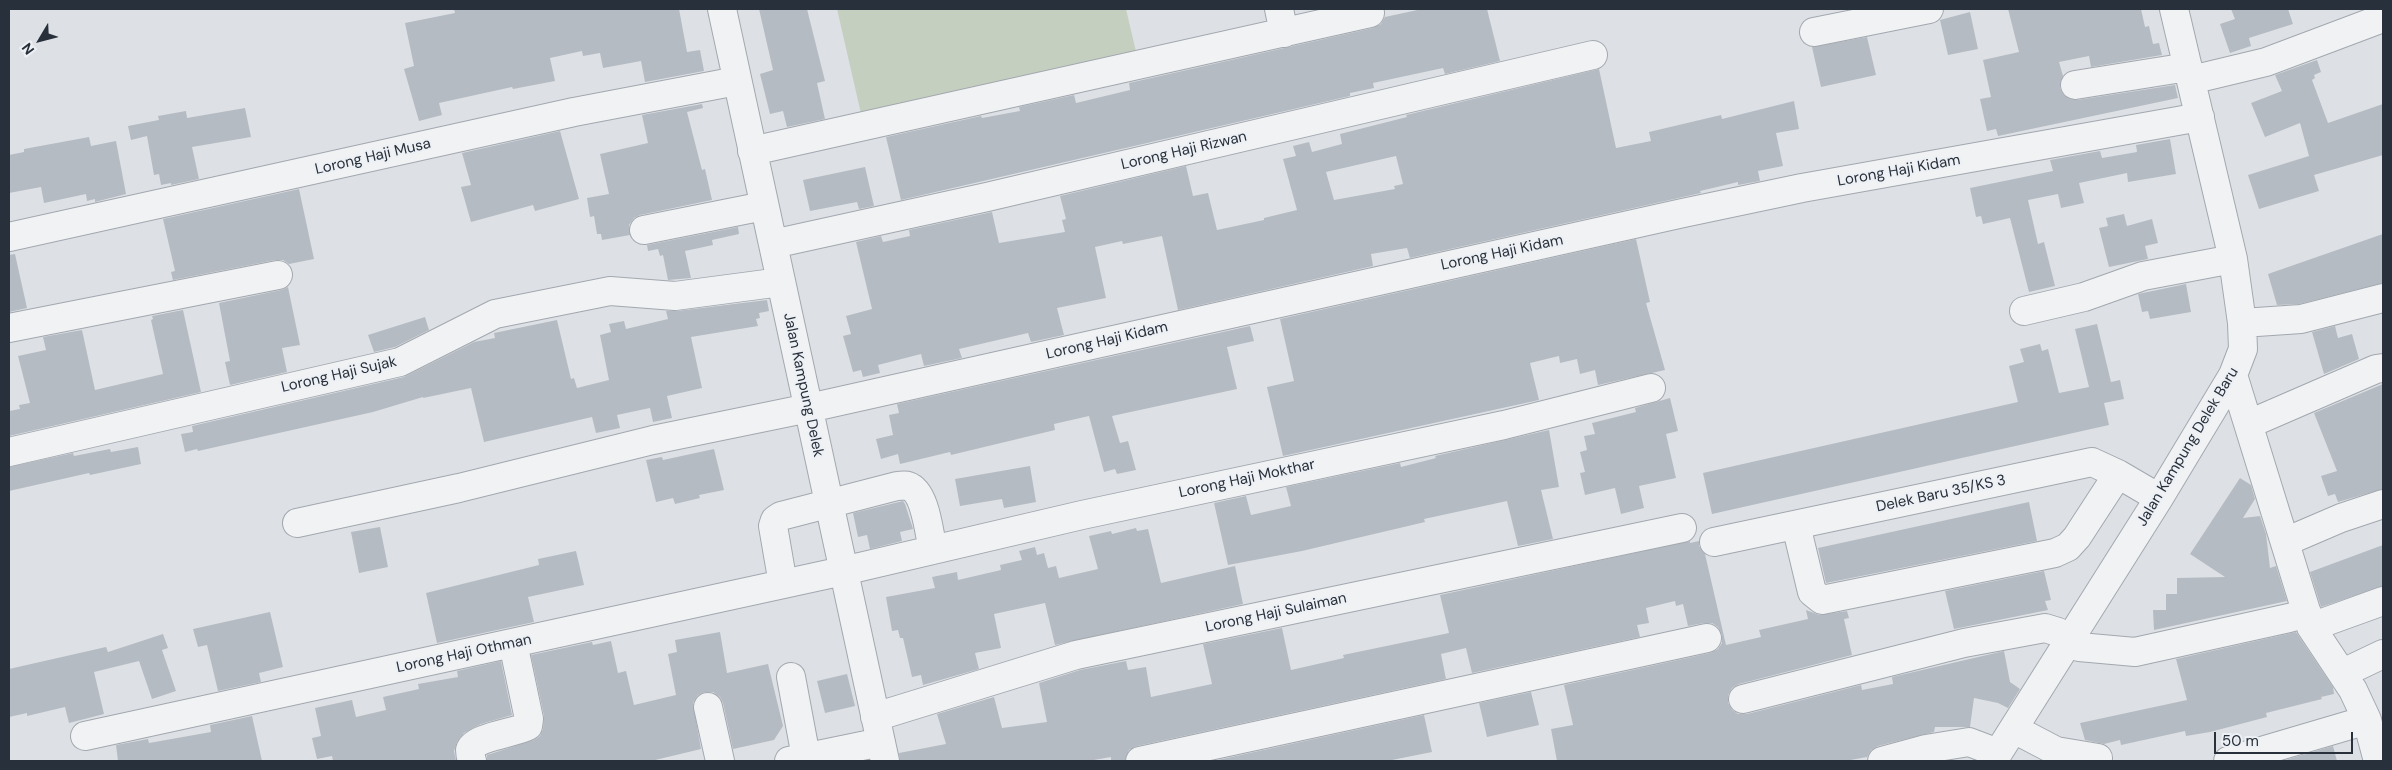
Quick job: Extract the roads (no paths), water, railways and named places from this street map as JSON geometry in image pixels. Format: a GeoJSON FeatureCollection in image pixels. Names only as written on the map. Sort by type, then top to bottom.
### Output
{"type":"FeatureCollection","features":[{"type":"Feature","properties":{"kind":"street","name":"Jalan Kampung Delek"},"geometry":{"type":"LineString","coordinates":[[722,9],[880,740]]}},
{"type":"Feature","properties":{"kind":"street"},"geometry":{"type":"LineString","coordinates":[[1814,32],[1929,9]]}},
{"type":"Feature","properties":{"kind":"street","name":"Jalan Kampung Delek Baru"},"geometry":{"type":"LineString","coordinates":[[1995,757],[2159,498],[2233,375],[2243,349],[2242,323],[2233,259],[2174,9]]}},
{"type":"Feature","properties":{"kind":"street"},"geometry":{"type":"LineString","coordinates":[[752,151],[1281,21],[1370,13]]}},
{"type":"Feature","properties":{"kind":"street"},"geometry":{"type":"LineString","coordinates":[[2075,85],[2189,73],[2266,62],[2383,18]]}},
{"type":"Feature","properties":{"kind":"street","name":"Lorong Haji Rizwan"},"geometry":{"type":"LineString","coordinates":[[773,244],[987,197],[1593,55]]}},
{"type":"Feature","properties":{"kind":"street","name":"Lorong Haji Musa"},"geometry":{"type":"LineString","coordinates":[[9,237],[574,112],[737,81]]}},
{"type":"Feature","properties":{"kind":"street","name":"Lorong Haji Kidam"},"geometry":{"type":"LineString","coordinates":[[297,523],[459,488],[654,440],[808,408],[1784,192],[2200,117]]}},
{"type":"Feature","properties":{"kind":"street"},"geometry":{"type":"LineString","coordinates":[[644,230],[764,206]]}},
{"type":"Feature","properties":{"kind":"street"},"geometry":{"type":"LineString","coordinates":[[2024,310],[2084,297],[2143,276],[2233,259]]}},
{"type":"Feature","properties":{"kind":"street"},"geometry":{"type":"LineString","coordinates":[[9,328],[278,275]]}},
{"type":"Feature","properties":{"kind":"street","name":"Lorong Haji Sujak"},"geometry":{"type":"LineString","coordinates":[[9,452],[400,362],[495,314],[610,291],[676,296],[781,282]]}},
{"type":"Feature","properties":{"kind":"street"},"geometry":{"type":"LineString","coordinates":[[2242,323],[2301,319],[2383,298]]}},
{"type":"Feature","properties":{"kind":"street"},"geometry":{"type":"LineString","coordinates":[[2249,424],[2376,369],[2383,368]]}},
{"type":"Feature","properties":{"kind":"street"},"geometry":{"type":"LineString","coordinates":[[2228,761],[2376,741],[2343,674],[2309,620],[2233,375]]}},
{"type":"Feature","properties":{"kind":"street","name":"Lorong Haji Mokthar"},"geometry":{"type":"LineString","coordinates":[[843,571],[1102,511],[1504,425],[1651,388]]}},
{"type":"Feature","properties":{"kind":"street","name":"Delek Baru 35/KS 3"},"geometry":{"type":"LineString","coordinates":[[1714,542],[2092,462],[2118,474],[2159,498]]}},
{"type":"Feature","properties":{"kind":"street"},"geometry":{"type":"LineString","coordinates":[[1796,525],[1812,592],[1822,600],[2054,553],[2068,547],[2077,537],[2118,474]]}},
{"type":"Feature","properties":{"kind":"street"},"geometry":{"type":"LineString","coordinates":[[783,584],[773,526],[775,520],[781,516],[896,486],[908,486],[917,492],[922,502],[933,550]]}},
{"type":"Feature","properties":{"kind":"street"},"geometry":{"type":"LineString","coordinates":[[2285,542],[2341,518],[2383,504]]}},
{"type":"Feature","properties":{"kind":"street","name":"Lorong Haji Sulaiman"},"geometry":{"type":"LineString","coordinates":[[798,759],[880,740],[1076,655],[1682,528]]}},
{"type":"Feature","properties":{"kind":"street","name":"Lorong Haji Othman"},"geometry":{"type":"LineString","coordinates":[[85,736],[843,571]]}},
{"type":"Feature","properties":{"kind":"street"},"geometry":{"type":"LineString","coordinates":[[1743,698],[1964,644],[2045,628],[2058,632],[2067,641],[2079,647],[2092,650],[2135,652],[2289,618],[2309,620],[2383,601]]}},
{"type":"Feature","properties":{"kind":"street"},"geometry":{"type":"LineString","coordinates":[[1140,761],[1707,638]]}},
{"type":"Feature","properties":{"kind":"street"},"geometry":{"type":"LineString","coordinates":[[472,761],[470,751],[473,744],[481,740],[519,731],[528,726],[529,719],[513,643]]}},
{"type":"Feature","properties":{"kind":"street"},"geometry":{"type":"LineString","coordinates":[[2343,674],[2383,654]]}},
{"type":"Feature","properties":{"kind":"street"},"geometry":{"type":"LineString","coordinates":[[791,677],[798,759]]}},
{"type":"Feature","properties":{"kind":"street"},"geometry":{"type":"LineString","coordinates":[[708,707],[720,761]]}},
{"type":"Feature","properties":{"kind":"street"},"geometry":{"type":"LineString","coordinates":[[2014,728],[2056,751],[2098,758]]}},
{"type":"Feature","properties":{"kind":"street"},"geometry":{"type":"LineString","coordinates":[[1882,761],[1926,749],[1969,742],[1995,757]]}}]}
